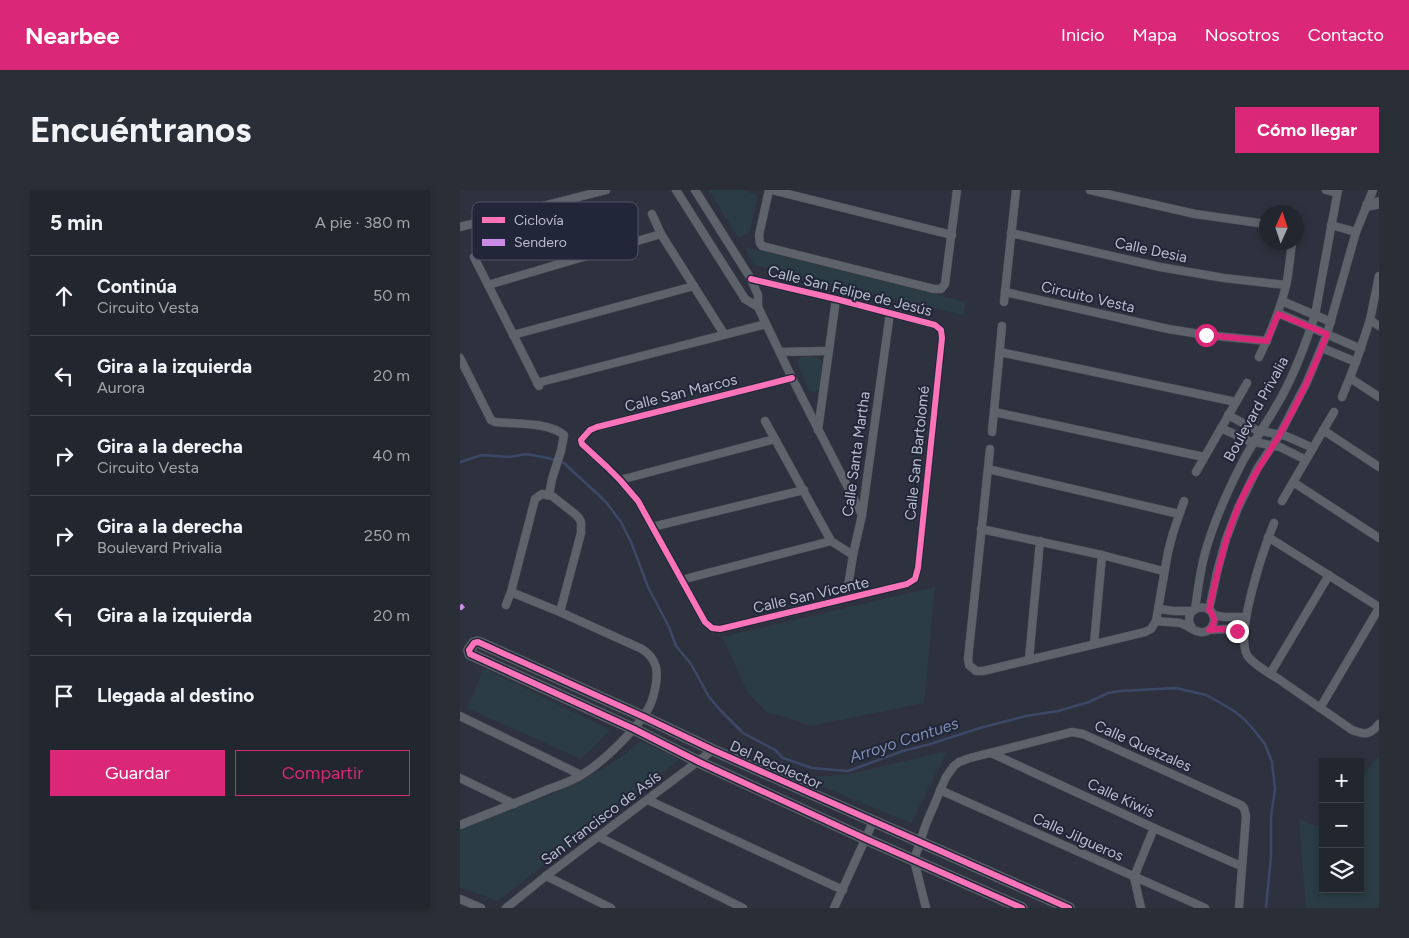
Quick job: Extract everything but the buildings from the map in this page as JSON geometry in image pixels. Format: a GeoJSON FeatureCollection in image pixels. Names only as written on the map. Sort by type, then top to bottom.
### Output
{"type":"FeatureCollection","features":[{"type":"Feature","properties":{"kind":"street"},"geometry":{"type":"LineString","coordinates":[[559,202],[605,190]]}},
{"type":"Feature","properties":{"kind":"street"},"geometry":{"type":"LineString","coordinates":[[676,190],[745,299],[758,307]]}},
{"type":"Feature","properties":{"kind":"street"},"geometry":{"type":"LineString","coordinates":[[695,190],[752,279],[758,295],[758,307],[818,430],[862,514]]}},
{"type":"Feature","properties":{"kind":"street"},"geometry":{"type":"LineString","coordinates":[[952,235],[770,190],[759,235],[760,243],[766,247],[934,289],[941,289],[945,284],[952,235],[957,190]]}},
{"type":"Feature","properties":{"kind":"street"},"geometry":{"type":"LineString","coordinates":[[1004,302],[1016,190]]}},
{"type":"Feature","properties":{"kind":"street"},"geometry":{"type":"LineString","coordinates":[[1090,190],[1195,214],[1259,223]]}},
{"type":"Feature","properties":{"kind":"street"},"geometry":{"type":"LineString","coordinates":[[1326,190],[1337,191]]}},
{"type":"Feature","properties":{"kind":"street","name":"Boulevard Privalia"},"geometry":{"type":"LineString","coordinates":[[1211,612],[1217,572],[1226,539],[1238,508],[1257,469],[1280,434],[1322,348],[1356,232],[1375,205],[1373,190]]}},
{"type":"Feature","properties":{"kind":"street","name":"Boulevard Privalia"},"geometry":{"type":"LineString","coordinates":[[1194,610],[1201,570],[1211,536],[1230,486],[1253,442],[1275,408],[1292,376],[1311,328],[1315,315],[1337,191]]}},
{"type":"Feature","properties":{"kind":"street"},"geometry":{"type":"LineString","coordinates":[[652,214],[661,234],[724,334]]}},
{"type":"Feature","properties":{"kind":"street"},"geometry":{"type":"LineString","coordinates":[[1331,225],[1356,232]]}},
{"type":"Feature","properties":{"kind":"street","name":"Calle Desia"},"geometry":{"type":"LineString","coordinates":[[1011,233],[1178,270],[1224,278],[1286,285]]}},
{"type":"Feature","properties":{"kind":"street"},"geometry":{"type":"LineString","coordinates":[[638,241],[661,234]]}},
{"type":"Feature","properties":{"kind":"street"},"geometry":{"type":"LineString","coordinates":[[1259,357],[1282,301],[1291,250]]}},
{"type":"Feature","properties":{"kind":"street"},"geometry":{"type":"LineString","coordinates":[[476,260],[538,385],[766,324]]}},
{"type":"Feature","properties":{"kind":"street"},"geometry":{"type":"LineString","coordinates":[[488,285],[573,260]]}},
{"type":"Feature","properties":{"kind":"street"},"geometry":{"type":"LineString","coordinates":[[1342,397],[1370,320],[1379,276]]}},
{"type":"Feature","properties":{"kind":"street","name":"Calle San Felipe de Jesús"},"geometry":{"type":"LineString","coordinates":[[752,279],[935,325],[941,330]]}},
{"type":"Feature","properties":{"kind":"street"},"geometry":{"type":"LineString","coordinates":[[513,335],[694,286]]}},
{"type":"Feature","properties":{"kind":"street","name":"Circuito Vesta"},"geometry":{"type":"LineString","coordinates":[[1005,292],[1168,329],[1267,341]]}},
{"type":"Feature","properties":{"kind":"street"},"geometry":{"type":"LineString","coordinates":[[818,430],[836,299]]}},
{"type":"Feature","properties":{"kind":"street"},"geometry":{"type":"LineString","coordinates":[[1282,301],[1331,322]]}},
{"type":"Feature","properties":{"kind":"street","name":"Calle Santa Martha"},"geometry":{"type":"LineString","coordinates":[[846,599],[862,514],[890,313]]}},
{"type":"Feature","properties":{"kind":"street"},"geometry":{"type":"LineString","coordinates":[[1278,314],[1361,349]]}},
{"type":"Feature","properties":{"kind":"street"},"geometry":{"type":"LineString","coordinates":[[1370,320],[1379,326]]}},
{"type":"Feature","properties":{"kind":"street"},"geometry":{"type":"LineString","coordinates":[[992,432],[1002,326]]}},
{"type":"Feature","properties":{"kind":"street","name":"Calle San Bartolomé"},"geometry":{"type":"LineString","coordinates":[[915,579],[918,568],[942,338],[941,330]]}},
{"type":"Feature","properties":{"kind":"street"},"geometry":{"type":"LineString","coordinates":[[1322,348],[1356,362]]}},
{"type":"Feature","properties":{"kind":"street"},"geometry":{"type":"LineString","coordinates":[[780,352],[828,351]]}},
{"type":"Feature","properties":{"kind":"street"},"geometry":{"type":"LineString","coordinates":[[1000,352],[1236,402]]}},
{"type":"Feature","properties":{"kind":"street"},"geometry":{"type":"LineString","coordinates":[[460,358],[491,420],[540,426],[553,429],[564,435],[549,495]]}},
{"type":"Feature","properties":{"kind":"street","name":"Calle San Marcos"},"geometry":{"type":"LineString","coordinates":[[620,480],[582,444],[580,440],[590,430],[792,378]]}},
{"type":"Feature","properties":{"kind":"street"},"geometry":{"type":"LineString","coordinates":[[1350,378],[1379,397]]}},
{"type":"Feature","properties":{"kind":"street"},"geometry":{"type":"LineString","coordinates":[[1196,472],[1247,383]]}},
{"type":"Feature","properties":{"kind":"street"},"geometry":{"type":"LineString","coordinates":[[994,412],[1204,457]]}},
{"type":"Feature","properties":{"kind":"street"},"geometry":{"type":"LineString","coordinates":[[1282,501],[1334,412]]}},
{"type":"Feature","properties":{"kind":"street"},"geometry":{"type":"LineString","coordinates":[[1228,415],[1260,431],[1280,434],[1313,448]]}},
{"type":"Feature","properties":{"kind":"street"},"geometry":{"type":"LineString","coordinates":[[765,421],[831,541],[853,555]]}},
{"type":"Feature","properties":{"kind":"street"},"geometry":{"type":"LineString","coordinates":[[1221,428],[1253,442],[1286,449],[1306,460]]}},
{"type":"Feature","properties":{"kind":"street"},"geometry":{"type":"LineString","coordinates":[[1323,430],[1379,466]]}},
{"type":"Feature","properties":{"kind":"street"},"geometry":{"type":"LineString","coordinates":[[775,439],[620,480],[638,501],[681,580],[831,541]]}},
{"type":"Feature","properties":{"kind":"street"},"geometry":{"type":"LineString","coordinates":[[990,449],[968,659],[969,665],[976,671],[983,671],[1151,629],[1156,622],[1168,552],[1184,501]]}},
{"type":"Feature","properties":{"kind":"street"},"geometry":{"type":"LineString","coordinates":[[988,469],[1179,514]]}},
{"type":"Feature","properties":{"kind":"street"},"geometry":{"type":"LineString","coordinates":[[1293,482],[1379,538]]}},
{"type":"Feature","properties":{"kind":"street"},"geometry":{"type":"LineString","coordinates":[[652,527],[804,490]]}},
{"type":"Feature","properties":{"kind":"street"},"geometry":{"type":"LineString","coordinates":[[506,605],[535,499],[542,494],[549,495],[575,514],[579,518],[582,528],[560,612]]}},
{"type":"Feature","properties":{"kind":"street"},"geometry":{"type":"LineString","coordinates":[[1274,523],[1258,568],[1246,617],[1244,633],[1245,650],[1248,657],[1352,730],[1366,734],[1372,732],[1379,724]]}},
{"type":"Feature","properties":{"kind":"street"},"geometry":{"type":"LineString","coordinates":[[981,528],[1164,571]]}},
{"type":"Feature","properties":{"kind":"street"},"geometry":{"type":"LineString","coordinates":[[1268,537],[1379,608],[1320,708]]}},
{"type":"Feature","properties":{"kind":"street"},"geometry":{"type":"LineString","coordinates":[[1029,659],[1040,541]]}},
{"type":"Feature","properties":{"kind":"street"},"geometry":{"type":"LineString","coordinates":[[1094,644],[1102,555]]}},
{"type":"Feature","properties":{"kind":"street"},"geometry":{"type":"LineString","coordinates":[[1270,674],[1329,575]]}},
{"type":"Feature","properties":{"kind":"street","name":"Calle San Vicente"},"geometry":{"type":"LineString","coordinates":[[681,580],[705,622],[712,628],[720,629],[907,584],[915,579]]}},
{"type":"Feature","properties":{"kind":"street"},"geometry":{"type":"LineString","coordinates":[[460,824],[514,804],[581,775],[614,750],[634,729],[650,707],[656,686],[657,673],[653,658],[642,649],[511,592]]}},
{"type":"Feature","properties":{"kind":"street"},"geometry":{"type":"LineString","coordinates":[[1159,609],[1174,611],[1194,610],[1202,607],[1224,617],[1246,617]]}},
{"type":"Feature","properties":{"kind":"street"},"geometry":{"type":"LineString","coordinates":[[1192,628],[1189,617],[1194,610]]}},
{"type":"Feature","properties":{"kind":"street"},"geometry":{"type":"LineString","coordinates":[[1209,630],[1213,625],[1211,612]]}},
{"type":"Feature","properties":{"kind":"street"},"geometry":{"type":"LineString","coordinates":[[1156,622],[1180,624],[1200,632],[1225,629],[1244,633]]}},
{"type":"Feature","properties":{"kind":"street","name":"Del Recolector"},"geometry":{"type":"LineString","coordinates":[[1022,908],[698,762],[634,729],[470,654],[468,650],[478,642],[713,750],[1069,908]]}},
{"type":"Feature","properties":{"kind":"street"},"geometry":{"type":"LineString","coordinates":[[460,716],[581,775]]}},
{"type":"Feature","properties":{"kind":"street","name":"Calle Quetzales"},"geometry":{"type":"LineString","coordinates":[[914,860],[940,790],[950,770],[958,762],[1072,732],[1083,734],[1242,805],[1246,816],[1239,908]]}},
{"type":"Feature","properties":{"kind":"street","name":"San Francisco de Asís"},"geometry":{"type":"LineString","coordinates":[[506,908],[713,750]]}},
{"type":"Feature","properties":{"kind":"street","name":"Calle Kiwis"},"geometry":{"type":"LineString","coordinates":[[991,753],[1241,866]]}},
{"type":"Feature","properties":{"kind":"street"},"geometry":{"type":"LineString","coordinates":[[460,778],[514,804]]}},
{"type":"Feature","properties":{"kind":"street","name":"Calle Jilgueros"},"geometry":{"type":"LineString","coordinates":[[940,790],[1205,908]]}},
{"type":"Feature","properties":{"kind":"street"},"geometry":{"type":"LineString","coordinates":[[648,800],[843,890]]}},
{"type":"Feature","properties":{"kind":"street"},"geometry":{"type":"LineString","coordinates":[[834,908],[873,822]]}},
{"type":"Feature","properties":{"kind":"street"},"geometry":{"type":"LineString","coordinates":[[1141,908],[1134,877],[1154,828]]}},
{"type":"Feature","properties":{"kind":"street"},"geometry":{"type":"LineString","coordinates":[[599,837],[743,908]]}},
{"type":"Feature","properties":{"kind":"street"},"geometry":{"type":"LineString","coordinates":[[914,860],[926,908]]}},
{"type":"Feature","properties":{"kind":"street"},"geometry":{"type":"LineString","coordinates":[[546,876],[611,908]]}},
{"type":"Feature","properties":{"kind":"street"},"geometry":{"type":"LineString","coordinates":[[460,899],[480,908]]}},
{"type":"Feature","properties":{"kind":"shaded area"},"geometry":{"type":"Polygon","coordinates":[[[709,190],[742,190],[758,195],[749,233],[738,238],[709,190]]]}},
{"type":"Feature","properties":{"kind":"shaded area"},"geometry":{"type":"Polygon","coordinates":[[[745,247],[966,302],[963,315],[754,265],[745,247]]]}},
{"type":"Feature","properties":{"kind":"shaded area"},"geometry":{"type":"Polygon","coordinates":[[[802,357],[818,358],[822,362],[820,389],[815,392],[809,391],[797,362],[802,357]]]}},
{"type":"Feature","properties":{"kind":"shaded area"},"geometry":{"type":"Polygon","coordinates":[[[935,587],[924,703],[810,726],[786,717],[768,713],[748,693],[722,637],[935,587]]]}},
{"type":"Feature","properties":{"kind":"shaded area"},"geometry":{"type":"Polygon","coordinates":[[[484,668],[610,730],[581,759],[467,708],[484,668]]]}},
{"type":"Feature","properties":{"kind":"shaded area"},"geometry":{"type":"Polygon","coordinates":[[[640,741],[680,759],[498,901],[460,887],[460,829],[564,789],[604,768],[640,741]]]}},
{"type":"Feature","properties":{"kind":"shaded area"},"geometry":{"type":"Polygon","coordinates":[[[947,751],[911,823],[802,778],[850,774],[947,751]]]}},
{"type":"Feature","properties":{"kind":"shaded area"},"geometry":{"type":"Polygon","coordinates":[[[1379,756],[1379,908],[1306,908],[1299,818],[1317,827],[1319,825],[1319,893],[1364,893],[1364,773],[1379,756]]]}},
{"type":"Feature","properties":{"kind":"waterway","name":"Arroyo Cantues"},"geometry":{"type":"LineString","coordinates":[[460,462],[482,455],[510,457],[526,454],[564,463],[606,502],[621,522],[631,542],[648,587],[669,627],[676,646],[691,664],[709,697],[743,733],[775,750],[783,758],[812,768],[848,771],[903,751],[1026,716],[1058,711],[1089,702],[1108,693],[1176,688],[1206,695],[1219,702],[1234,711],[1254,730],[1265,744],[1272,762],[1275,789],[1271,817],[1271,856],[1266,908]]}},
{"type":"Feature","properties":{"kind":"marked path"},"geometry":{"type":"LineString","coordinates":[[460,605],[463,609]]}},
{"type":"Feature","properties":{"kind":"cycle path"},"geometry":{"type":"LineString","coordinates":[[751,279],[935,325],[941,330],[942,338],[918,568],[915,579],[907,584],[720,629],[712,628],[705,622],[638,501],[620,480],[582,444],[581,440],[590,430],[597,427],[792,378]]}},
{"type":"Feature","properties":{"kind":"cycle path"},"geometry":{"type":"LineString","coordinates":[[1022,908],[699,762],[634,729],[470,654],[469,650],[474,643],[478,642],[713,750],[1069,908]]}},
{"type":"Feature","properties":{"kind":"route"},"geometry":{"type":"LineString","coordinates":[[1206,335],[1267,341],[1278,314],[1327,334],[1306,384],[1285,425],[1257,469],[1246,491],[1226,539],[1209,610],[1214,618],[1213,625],[1209,630],[1225,629],[1237,631]]}}]}
